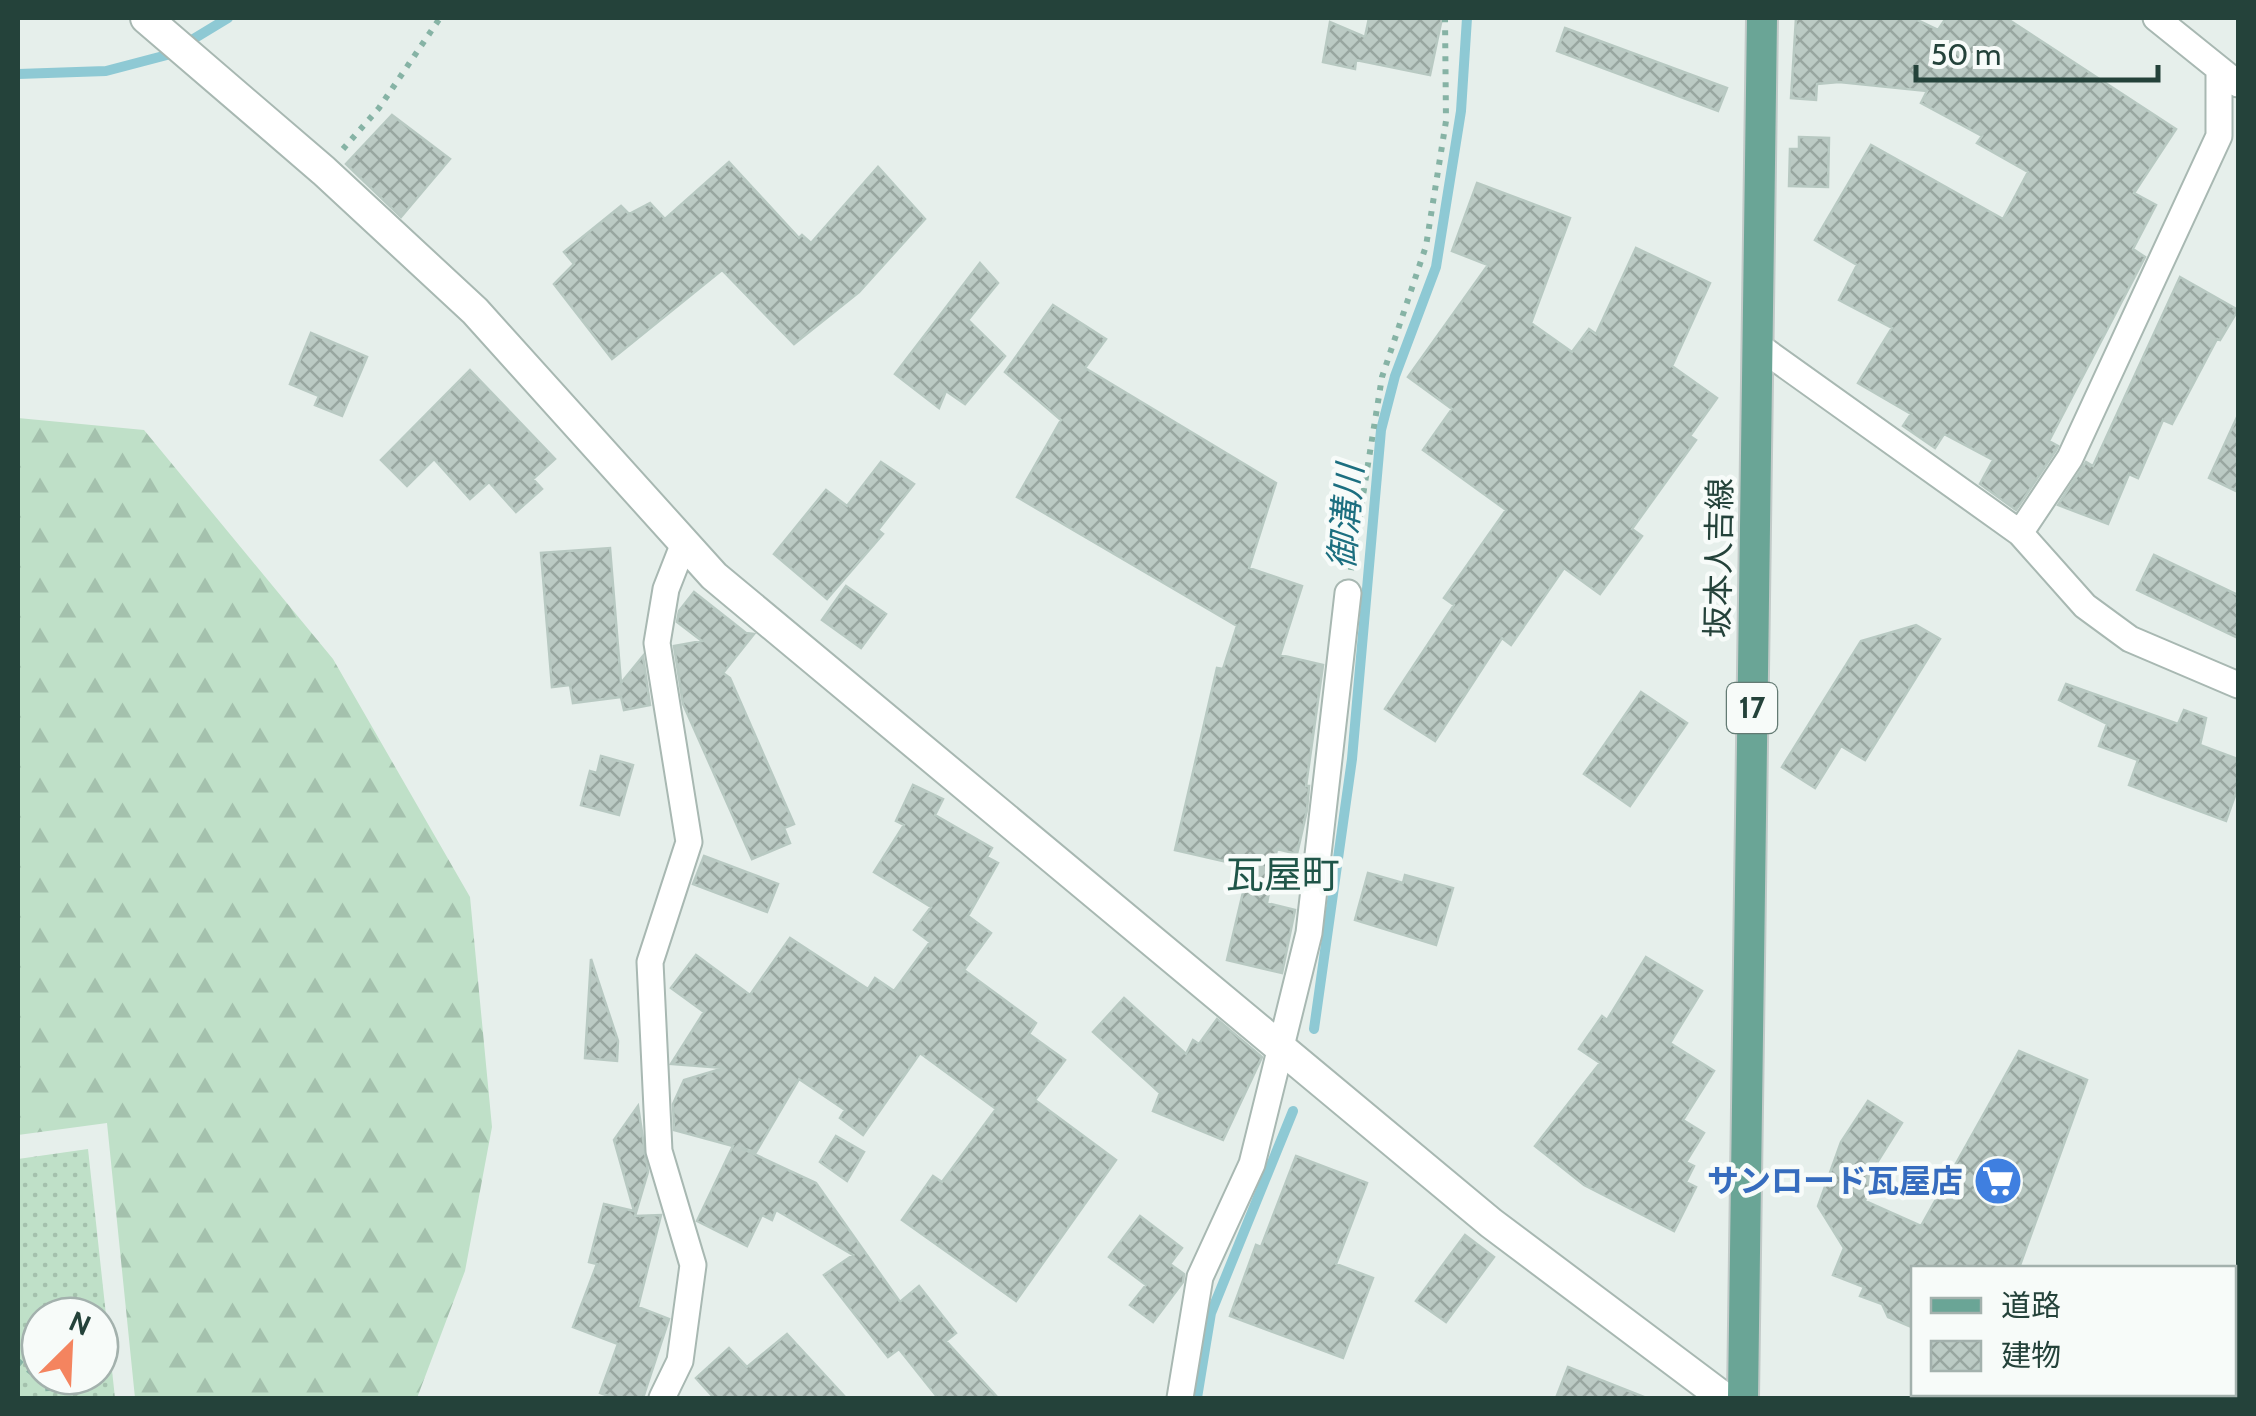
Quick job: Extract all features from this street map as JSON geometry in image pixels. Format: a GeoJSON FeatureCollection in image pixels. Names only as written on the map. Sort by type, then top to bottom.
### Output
{"type":"FeatureCollection","features":[{"type":"Feature","properties":{"kind":"main road","name":"坂本人吉線"},"geometry":{"type":"LineString","coordinates":[[1743,1398],[1762,18]]}},
{"type":"Feature","properties":{"kind":"street"},"geometry":{"type":"LineString","coordinates":[[146,18],[324,171],[475,311],[714,576],[1490,1223],[1724,1398]]}},
{"type":"Feature","properties":{"kind":"street"},"geometry":{"type":"LineString","coordinates":[[2020,533],[2070,458],[2219,136],[2228,77],[2156,18]]}},
{"type":"Feature","properties":{"kind":"street"},"geometry":{"type":"LineString","coordinates":[[1757,345],[2020,533],[2085,606],[2130,639],[2238,686]]}},
{"type":"Feature","properties":{"kind":"street"},"geometry":{"type":"LineString","coordinates":[[662,1398],[680,1361],[693,1265],[659,1151],[650,962],[689,842],[657,643],[666,589],[684,543]]}},
{"type":"Feature","properties":{"kind":"street"},"geometry":{"type":"LineString","coordinates":[[1180,1398],[1186,1340],[1200,1277],[1252,1164],[1310,932],[1348,593]]}},
{"type":"Feature","properties":{"kind":"path"},"geometry":{"type":"LineString","coordinates":[[324,171],[379,108],[440,18]]}},
{"type":"Feature","properties":{"kind":"path"},"geometry":{"type":"LineString","coordinates":[[1348,593],[1382,376],[1426,246],[1446,122],[1445,18]]}},
{"type":"Feature","properties":{"kind":"path"},"geometry":{"type":"LineString","coordinates":[[18,1361],[48,1386],[49,1398]]}},
{"type":"Feature","properties":{"kind":"green space"},"geometry":{"type":"Polygon","coordinates":[[[18,418],[144,430],[333,659],[470,897],[492,1127],[465,1271],[417,1398],[135,1398],[107,1123],[18,1135],[18,418]]]}},
{"type":"Feature","properties":{"kind":"green space"},"geometry":{"type":"Polygon","coordinates":[[[88,1149],[104,1296],[20,1296],[20,1396],[115,1398],[18,1398],[18,1159],[88,1149]]]}},
{"type":"Feature","properties":{"kind":"building"},"geometry":{"type":"Polygon","coordinates":[[[1369,18],[1442,18],[1430,75],[1356,60],[1355,69],[1323,62],[1330,22],[1365,37],[1369,18]]]}},
{"type":"Feature","properties":{"kind":"building"},"geometry":{"type":"Polygon","coordinates":[[[1796,18],[1913,18],[1938,30],[1946,18],[2006,18],[2176,129],[2134,193],[2156,205],[2133,249],[2145,257],[2049,441],[2058,446],[2056,450],[2016,510],[1980,484],[1993,460],[1944,434],[1935,448],[1903,426],[1911,414],[1858,383],[1892,328],[1839,300],[1857,265],[1815,240],[1871,145],[2003,219],[2028,172],[1977,143],[1982,136],[1921,103],[1927,91],[1839,82],[1817,84],[1816,100],[1791,98],[1796,18]]]}},
{"type":"Feature","properties":{"kind":"building"},"geometry":{"type":"Polygon","coordinates":[[[1565,28],[1727,88],[1718,111],[1557,51],[1565,28]]]}},
{"type":"Feature","properties":{"kind":"building"},"geometry":{"type":"Polygon","coordinates":[[[392,115],[450,159],[401,217],[346,164],[392,115]]]}},
{"type":"Feature","properties":{"kind":"building"},"geometry":{"type":"Polygon","coordinates":[[[1799,137],[1829,138],[1828,187],[1789,186],[1790,149],[1799,149],[1799,137]]]}},
{"type":"Feature","properties":{"kind":"building"},"geometry":{"type":"Polygon","coordinates":[[[729,162],[799,238],[802,235],[811,243],[878,167],[925,219],[859,292],[794,344],[722,270],[612,359],[554,284],[574,264],[564,252],[621,206],[629,214],[650,203],[665,219],[729,162]]]}},
{"type":"Feature","properties":{"kind":"building"},"geometry":{"type":"Polygon","coordinates":[[[1477,183],[1570,218],[1531,323],[1572,352],[1589,329],[1596,334],[1636,248],[1710,283],[1672,366],[1717,398],[1690,436],[1696,440],[1632,529],[1642,536],[1600,594],[1564,568],[1511,645],[1502,638],[1435,741],[1385,709],[1454,605],[1444,598],[1506,510],[1423,450],[1452,409],[1408,377],[1488,265],[1452,251],[1477,183]]]}},
{"type":"Feature","properties":{"kind":"building"},"geometry":{"type":"Polygon","coordinates":[[[980,263],[998,283],[968,320],[1005,356],[965,404],[946,391],[939,408],[895,374],[980,263]]]}},
{"type":"Feature","properties":{"kind":"building"},"geometry":{"type":"Polygon","coordinates":[[[2180,277],[2238,310],[2220,340],[2217,339],[2172,424],[2163,420],[2138,478],[2129,474],[2108,524],[2058,505],[2086,462],[2093,466],[2180,277]]]}},
{"type":"Feature","properties":{"kind":"building"},"geometry":{"type":"Polygon","coordinates":[[[1053,305],[1106,339],[1085,368],[1276,483],[1249,568],[1302,586],[1280,655],[1323,665],[1306,786],[1307,810],[1297,854],[1277,849],[1267,903],[1295,910],[1282,973],[1227,960],[1249,867],[1175,850],[1217,668],[1223,669],[1237,626],[1017,497],[1061,420],[1005,372],[1053,305]]]}},
{"type":"Feature","properties":{"kind":"building"},"geometry":{"type":"Polygon","coordinates":[[[311,333],[367,357],[342,416],[315,405],[319,396],[290,384],[311,333]]]}},
{"type":"Feature","properties":{"kind":"building"},"geometry":{"type":"Polygon","coordinates":[[[470,370],[555,459],[533,479],[542,489],[516,512],[489,482],[470,499],[434,459],[407,486],[381,460],[470,370]]]}},
{"type":"Feature","properties":{"kind":"building"},"geometry":{"type":"Polygon","coordinates":[[[2238,415],[2238,492],[2209,478],[2238,415]]]}},
{"type":"Feature","properties":{"kind":"building"},"geometry":{"type":"Polygon","coordinates":[[[881,462],[914,484],[878,530],[883,534],[827,599],[774,554],[826,490],[847,506],[881,462]]]}},
{"type":"Feature","properties":{"kind":"building"},"geometry":{"type":"Polygon","coordinates":[[[610,548],[621,683],[643,656],[650,705],[624,710],[621,697],[573,703],[570,685],[552,687],[541,553],[610,548]]]}},
{"type":"Feature","properties":{"kind":"building"},"geometry":{"type":"Polygon","coordinates":[[[2154,555],[2238,595],[2238,638],[2137,590],[2154,555]]]}},
{"type":"Feature","properties":{"kind":"building"},"geometry":{"type":"Polygon","coordinates":[[[846,586],[886,614],[861,648],[822,620],[846,586]]]}},
{"type":"Feature","properties":{"kind":"building"},"geometry":{"type":"Polygon","coordinates":[[[694,592],[746,633],[754,634],[723,673],[730,678],[794,824],[784,828],[790,843],[752,859],[683,704],[674,646],[702,641],[677,622],[679,611],[694,592]]]}},
{"type":"Feature","properties":{"kind":"building"},"geometry":{"type":"Polygon","coordinates":[[[1916,625],[1940,639],[1865,760],[1841,746],[1815,788],[1782,767],[1861,641],[1916,625]]]}},
{"type":"Feature","properties":{"kind":"building"},"geometry":{"type":"Polygon","coordinates":[[[2066,684],[2178,724],[2184,710],[2206,718],[2200,745],[2238,759],[2238,787],[2226,821],[2129,785],[2138,760],[2099,746],[2107,724],[2059,700],[2066,684]]]}},
{"type":"Feature","properties":{"kind":"building"},"geometry":{"type":"Polygon","coordinates":[[[1641,692],[1687,723],[1630,806],[1584,774],[1641,692]]]}},
{"type":"Feature","properties":{"kind":"building"},"geometry":{"type":"Polygon","coordinates":[[[601,756],[633,765],[619,815],[581,805],[590,771],[597,773],[601,756]]]}},
{"type":"Feature","properties":{"kind":"building"},"geometry":{"type":"Polygon","coordinates":[[[913,785],[943,799],[935,815],[992,848],[987,857],[998,863],[968,916],[991,933],[964,970],[1036,1023],[1029,1034],[1065,1060],[1035,1100],[1116,1160],[1016,1301],[902,1220],[933,1176],[942,1182],[996,1109],[920,1053],[863,1135],[840,1118],[845,1110],[799,1079],[756,1152],[741,1148],[816,1183],[900,1302],[919,1286],[956,1333],[946,1341],[998,1398],[938,1398],[899,1349],[888,1357],[824,1275],[853,1255],[776,1210],[772,1220],[762,1215],[747,1246],[697,1221],[733,1146],[674,1130],[673,1104],[684,1080],[724,1068],[671,1064],[704,1012],[671,988],[696,955],[750,995],[790,938],[868,989],[875,978],[894,991],[930,942],[914,930],[931,907],[874,872],[904,825],[896,821],[913,785]]]}},
{"type":"Feature","properties":{"kind":"building"},"geometry":{"type":"Polygon","coordinates":[[[704,856],[778,884],[767,912],[693,884],[704,856]]]}},
{"type":"Feature","properties":{"kind":"building"},"geometry":{"type":"Polygon","coordinates":[[[1368,873],[1403,883],[1405,875],[1453,888],[1436,945],[1355,920],[1368,873]]]}},
{"type":"Feature","properties":{"kind":"building"},"geometry":{"type":"Polygon","coordinates":[[[1646,957],[1702,991],[1670,1043],[1714,1071],[1683,1120],[1704,1133],[1686,1162],[1694,1166],[1686,1182],[1696,1187],[1674,1231],[1584,1185],[1535,1146],[1600,1063],[1579,1049],[1602,1016],[1607,1020],[1646,957]]]}},
{"type":"Feature","properties":{"kind":"building"},"geometry":{"type":"Polygon","coordinates":[[[591,959],[618,1041],[617,1061],[585,1058],[591,959]]]}},
{"type":"Feature","properties":{"kind":"building"},"geometry":{"type":"Polygon","coordinates":[[[1124,998],[1186,1054],[1193,1040],[1199,1044],[1217,1019],[1262,1057],[1223,1140],[1153,1111],[1160,1093],[1093,1032],[1124,998]]]}},
{"type":"Feature","properties":{"kind":"building","name":"サンロード瓦屋店"},"geometry":{"type":"Polygon","coordinates":[[[2019,1051],[2087,1080],[2020,1266],[1911,1266],[1911,1327],[1888,1317],[1882,1304],[1860,1296],[1864,1287],[1833,1275],[1844,1248],[1818,1206],[1841,1142],[1868,1101],[1902,1123],[1878,1161],[1865,1201],[1921,1226],[2019,1051]]]}},
{"type":"Feature","properties":{"kind":"building"},"geometry":{"type":"Polygon","coordinates":[[[638,1106],[648,1172],[635,1216],[661,1215],[638,1307],[669,1319],[643,1398],[614,1398],[600,1393],[618,1344],[573,1327],[597,1264],[589,1262],[604,1204],[634,1211],[614,1140],[638,1106]]]}},
{"type":"Feature","properties":{"kind":"building"},"geometry":{"type":"Polygon","coordinates":[[[836,1136],[864,1152],[847,1181],[820,1162],[836,1136]]]}},
{"type":"Feature","properties":{"kind":"building"},"geometry":{"type":"Polygon","coordinates":[[[1296,1156],[1367,1183],[1336,1264],[1373,1278],[1343,1358],[1230,1316],[1256,1245],[1261,1247],[1296,1156]]]}},
{"type":"Feature","properties":{"kind":"building"},"geometry":{"type":"Polygon","coordinates":[[[1140,1216],[1182,1248],[1170,1264],[1184,1274],[1183,1282],[1153,1322],[1130,1305],[1146,1285],[1109,1257],[1140,1216]]]}},
{"type":"Feature","properties":{"kind":"building"},"geometry":{"type":"Polygon","coordinates":[[[1465,1235],[1494,1257],[1446,1322],[1416,1301],[1465,1235]]]}},
{"type":"Feature","properties":{"kind":"building"},"geometry":{"type":"Polygon","coordinates":[[[787,1334],[846,1398],[714,1398],[696,1378],[729,1348],[747,1367],[787,1334]]]}},
{"type":"Feature","properties":{"kind":"building"},"geometry":{"type":"Polygon","coordinates":[[[1568,1367],[1644,1397],[1556,1398],[1568,1367]]]}},
{"type":"Feature","properties":{"kind":"waterway"},"geometry":{"type":"LineString","coordinates":[[18,74],[106,71],[167,55],[228,18]]}},
{"type":"Feature","properties":{"kind":"waterway","name":"御溝川"},"geometry":{"type":"LineString","coordinates":[[1314,1029],[1352,759],[1381,430],[1395,376],[1436,267],[1461,111],[1467,18]]}},
{"type":"Feature","properties":{"kind":"waterway","name":"御溝川"},"geometry":{"type":"LineString","coordinates":[[1197,1398],[1211,1313],[1293,1111]]}},
{"type":"Feature","properties":{"kind":"place","name":"サンロード瓦屋店"},"geometry":{"type":"Point","coordinates":[1998,1181]}},
{"type":"Feature","properties":{"kind":"district","name":"瓦屋町"},"geometry":{"type":"Point","coordinates":[1283,875]}}]}
